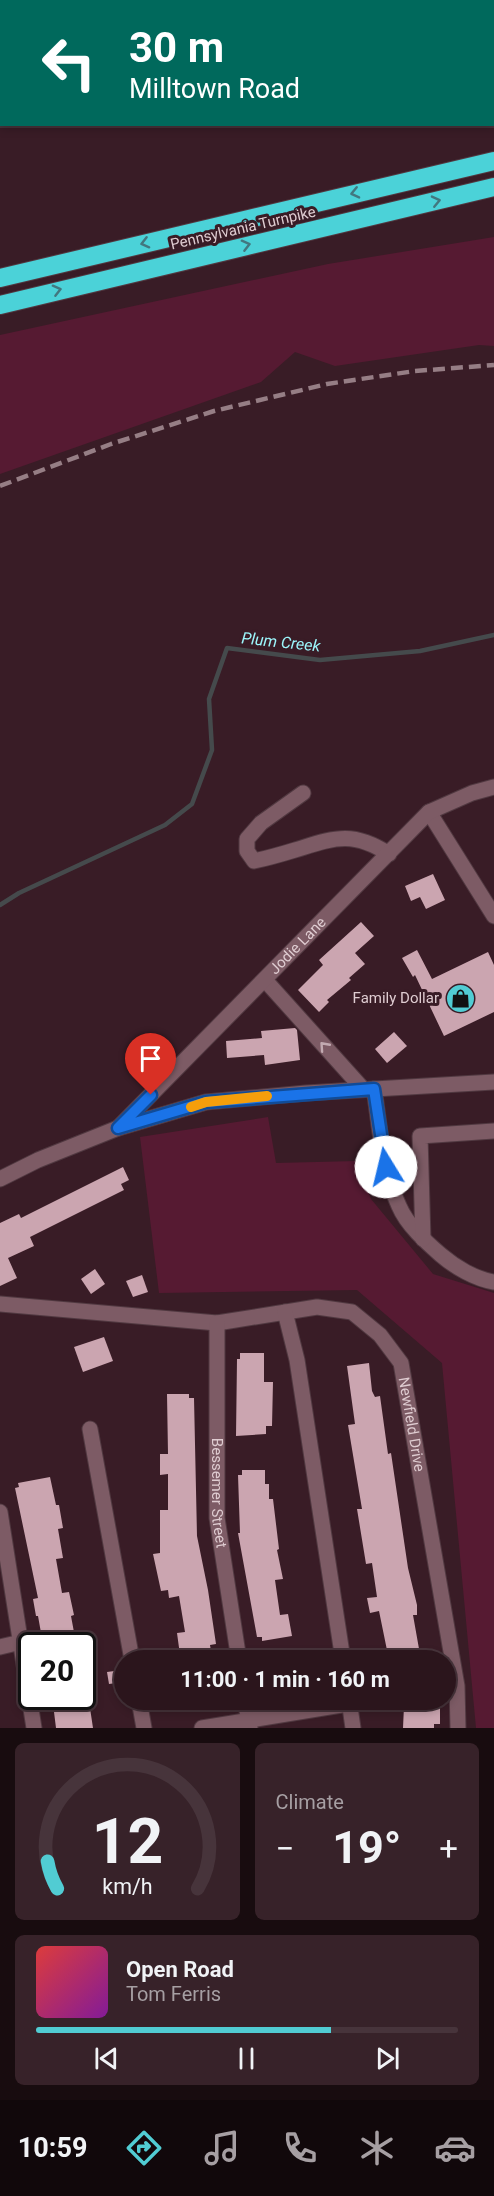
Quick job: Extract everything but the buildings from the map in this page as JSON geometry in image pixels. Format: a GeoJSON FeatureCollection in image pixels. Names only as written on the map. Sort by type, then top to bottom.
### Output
{"type":"FeatureCollection","features":[{"type":"Feature","properties":{"kind":"highway","name":"Pennsylvania Turnpike"},"geometry":{"type":"LineString","coordinates":[[0,278],[494,161]]}},
{"type":"Feature","properties":{"kind":"highway","name":"Pennsylvania Turnpike"},"geometry":{"type":"LineString","coordinates":[[0,304],[494,187]]}},
{"type":"Feature","properties":{"kind":"street","name":"Jodie Lane"},"geometry":{"type":"LineString","coordinates":[[118,1128],[429,812],[472,793],[494,787]]}},
{"type":"Feature","properties":{"kind":"street"},"geometry":{"type":"LineString","coordinates":[[303,793],[261,823],[247,839],[247,851],[254,861],[332,838],[352,838],[374,844],[389,854]]}},
{"type":"Feature","properties":{"kind":"street"},"geometry":{"type":"LineString","coordinates":[[429,812],[494,916]]}},
{"type":"Feature","properties":{"kind":"street"},"geometry":{"type":"LineString","coordinates":[[265,980],[368,1089],[386,1167],[399,1208],[423,1239],[452,1264],[485,1281],[494,1282]]}},
{"type":"Feature","properties":{"kind":"street"},"geometry":{"type":"LineString","coordinates":[[0,1179],[38,1160],[118,1128],[206,1102],[494,1082]]}},
{"type":"Feature","properties":{"kind":"street"},"geometry":{"type":"LineString","coordinates":[[423,1239],[420,1136],[494,1131]]}},
{"type":"Feature","properties":{"kind":"street","name":"Newfield Drive"},"geometry":{"type":"LineString","coordinates":[[0,1304],[217,1323],[317,1307],[352,1312],[380,1335],[400,1363],[445,1650]]}},
{"type":"Feature","properties":{"kind":"street"},"geometry":{"type":"LineString","coordinates":[[285,1312],[297,1360],[341,1650]]}},
{"type":"Feature","properties":{"kind":"street","name":"Bessemer Street"},"geometry":{"type":"LineString","coordinates":[[217,1323],[217,1518],[237,1650]]}},
{"type":"Feature","properties":{"kind":"street"},"geometry":{"type":"LineString","coordinates":[[90,1429],[130,1650]]}},
{"type":"Feature","properties":{"kind":"street"},"geometry":{"type":"LineString","coordinates":[[0,1512],[19,1632]]}},
{"type":"Feature","properties":{"kind":"street"},"geometry":{"type":"LineString","coordinates":[[0,1647],[18,1643]]}},
{"type":"Feature","properties":{"kind":"street"},"geometry":{"type":"LineString","coordinates":[[31,1710],[34,1728]]}},
{"type":"Feature","properties":{"kind":"street"},"geometry":{"type":"LineString","coordinates":[[141,1710],[144,1728]]}},
{"type":"Feature","properties":{"kind":"street"},"geometry":{"type":"LineString","coordinates":[[202,1728],[249,1724],[310,1710]]}},
{"type":"Feature","properties":{"kind":"street"},"geometry":{"type":"LineString","coordinates":[[350,1710],[353,1728]]}},
{"type":"Feature","properties":{"kind":"street","name":"Newfield Drive"},"geometry":{"type":"LineString","coordinates":[[455,1710],[458,1728]]}},
{"type":"Feature","properties":{"kind":"shaded area"},"geometry":{"type":"Polygon","coordinates":[[[494,237],[494,346],[479,345],[335,366],[295,352],[261,382],[0,474],[0,335],[328,264],[494,237]]]}},
{"type":"Feature","properties":{"kind":"shaded area"},"geometry":{"type":"Polygon","coordinates":[[[268,1117],[276,1163],[357,1161],[371,1199],[433,1274],[494,1293],[494,1728],[476,1728],[442,1363],[357,1290],[159,1293],[140,1137],[268,1117]]]}},
{"type":"Feature","properties":{"kind":"waterway","name":"Plum Creek"},"geometry":{"type":"LineString","coordinates":[[0,905],[19,893],[165,825],[192,804],[212,750],[209,699],[227,648],[320,660],[420,651],[494,635]]}},
{"type":"Feature","properties":{"kind":"railway"},"geometry":{"type":"LineString","coordinates":[[0,486],[111,444],[214,411],[327,384],[415,371],[494,365]]}},
{"type":"Feature","properties":{"kind":"slow traffic"},"geometry":{"type":"LineString","coordinates":[[191,1107],[206,1102],[267,1096]]}},
{"type":"Feature","properties":{"kind":"place","name":"Family Dollar"},"geometry":{"type":"Point","coordinates":[460,998]}},
{"type":"Feature","properties":{"kind":"route"},"geometry":{"type":"LineString","coordinates":[[151,1095],[118,1128],[206,1102],[374,1089],[386,1167]]}}]}
